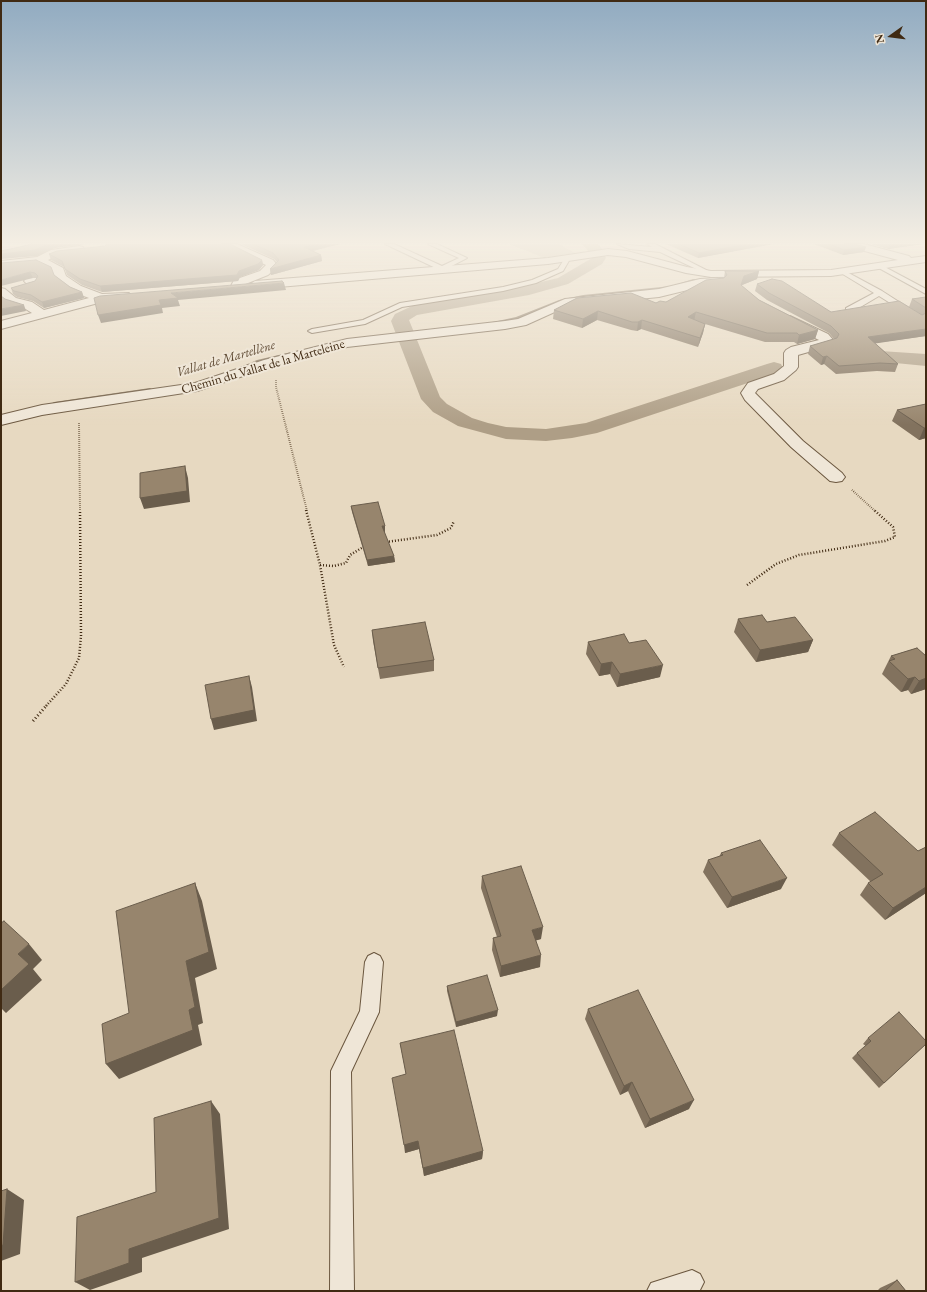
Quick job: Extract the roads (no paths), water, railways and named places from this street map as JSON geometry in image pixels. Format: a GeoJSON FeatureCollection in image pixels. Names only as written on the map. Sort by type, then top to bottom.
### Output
{"type":"FeatureCollection","features":[{"type":"Feature","properties":{"kind":"street"},"geometry":{"type":"LineString","coordinates":[[24,304],[42,314]]}},
{"type":"Feature","properties":{"kind":"street"},"geometry":{"type":"LineString","coordinates":[[1,325],[78,304]]}},
{"type":"Feature","properties":{"kind":"street","name":"Chemin du Vallat de la Marteleine"},"geometry":{"type":"LineString","coordinates":[[1,420],[42,410],[83,403],[196,387],[269,363],[347,343],[516,323],[562,304]]}},
{"type":"Feature","properties":{"kind":"street"},"geometry":{"type":"LineString","coordinates":[[781,316],[827,340],[825,344],[796,350],[791,353],[791,362],[779,377],[753,386],[748,393],[750,397],[796,444],[836,477]]}},
{"type":"Feature","properties":{"kind":"lane"},"geometry":{"type":"LineString","coordinates":[[312,331],[365,322],[400,305],[405,304]]}},
{"type":"Feature","properties":{"kind":"lane"},"geometry":{"type":"LineString","coordinates":[[848,310],[858,304]]}},
{"type":"Feature","properties":{"kind":"lane"},"geometry":{"type":"LineString","coordinates":[[898,304],[916,315]]}},
{"type":"Feature","properties":{"kind":"lane"},"geometry":{"type":"LineString","coordinates":[[342,1291],[342,1071],[369,1012],[374,962]]}},
{"type":"Feature","properties":{"kind":"lane"},"geometry":{"type":"LineString","coordinates":[[659,1291],[692,1282]]}},
{"type":"Feature","properties":{"kind":"waterway"},"geometry":{"type":"LineString","coordinates":[[449,304],[412,311],[401,318],[400,321],[431,399],[440,408],[465,422],[506,433],[546,435],[590,429],[774,368]]}},
{"type":"Feature","properties":{"kind":"waterway","name":"Vallat de Martellène"},"geometry":{"type":"LineString","coordinates":[[486,324],[517,318],[551,304]]}},
{"type":"Feature","properties":{"kind":"waterway","name":"Vallat de Martellène"},"geometry":{"type":"LineString","coordinates":[[239,369],[259,361],[322,346]]}},
{"type":"Feature","properties":{"kind":"waterway"},"geometry":{"type":"LineString","coordinates":[[850,354],[926,360]]}},
{"type":"Feature","properties":{"kind":"waterway","name":"Vallat de Martellène"},"geometry":{"type":"LineString","coordinates":[[54,404],[150,390]]}}]}
